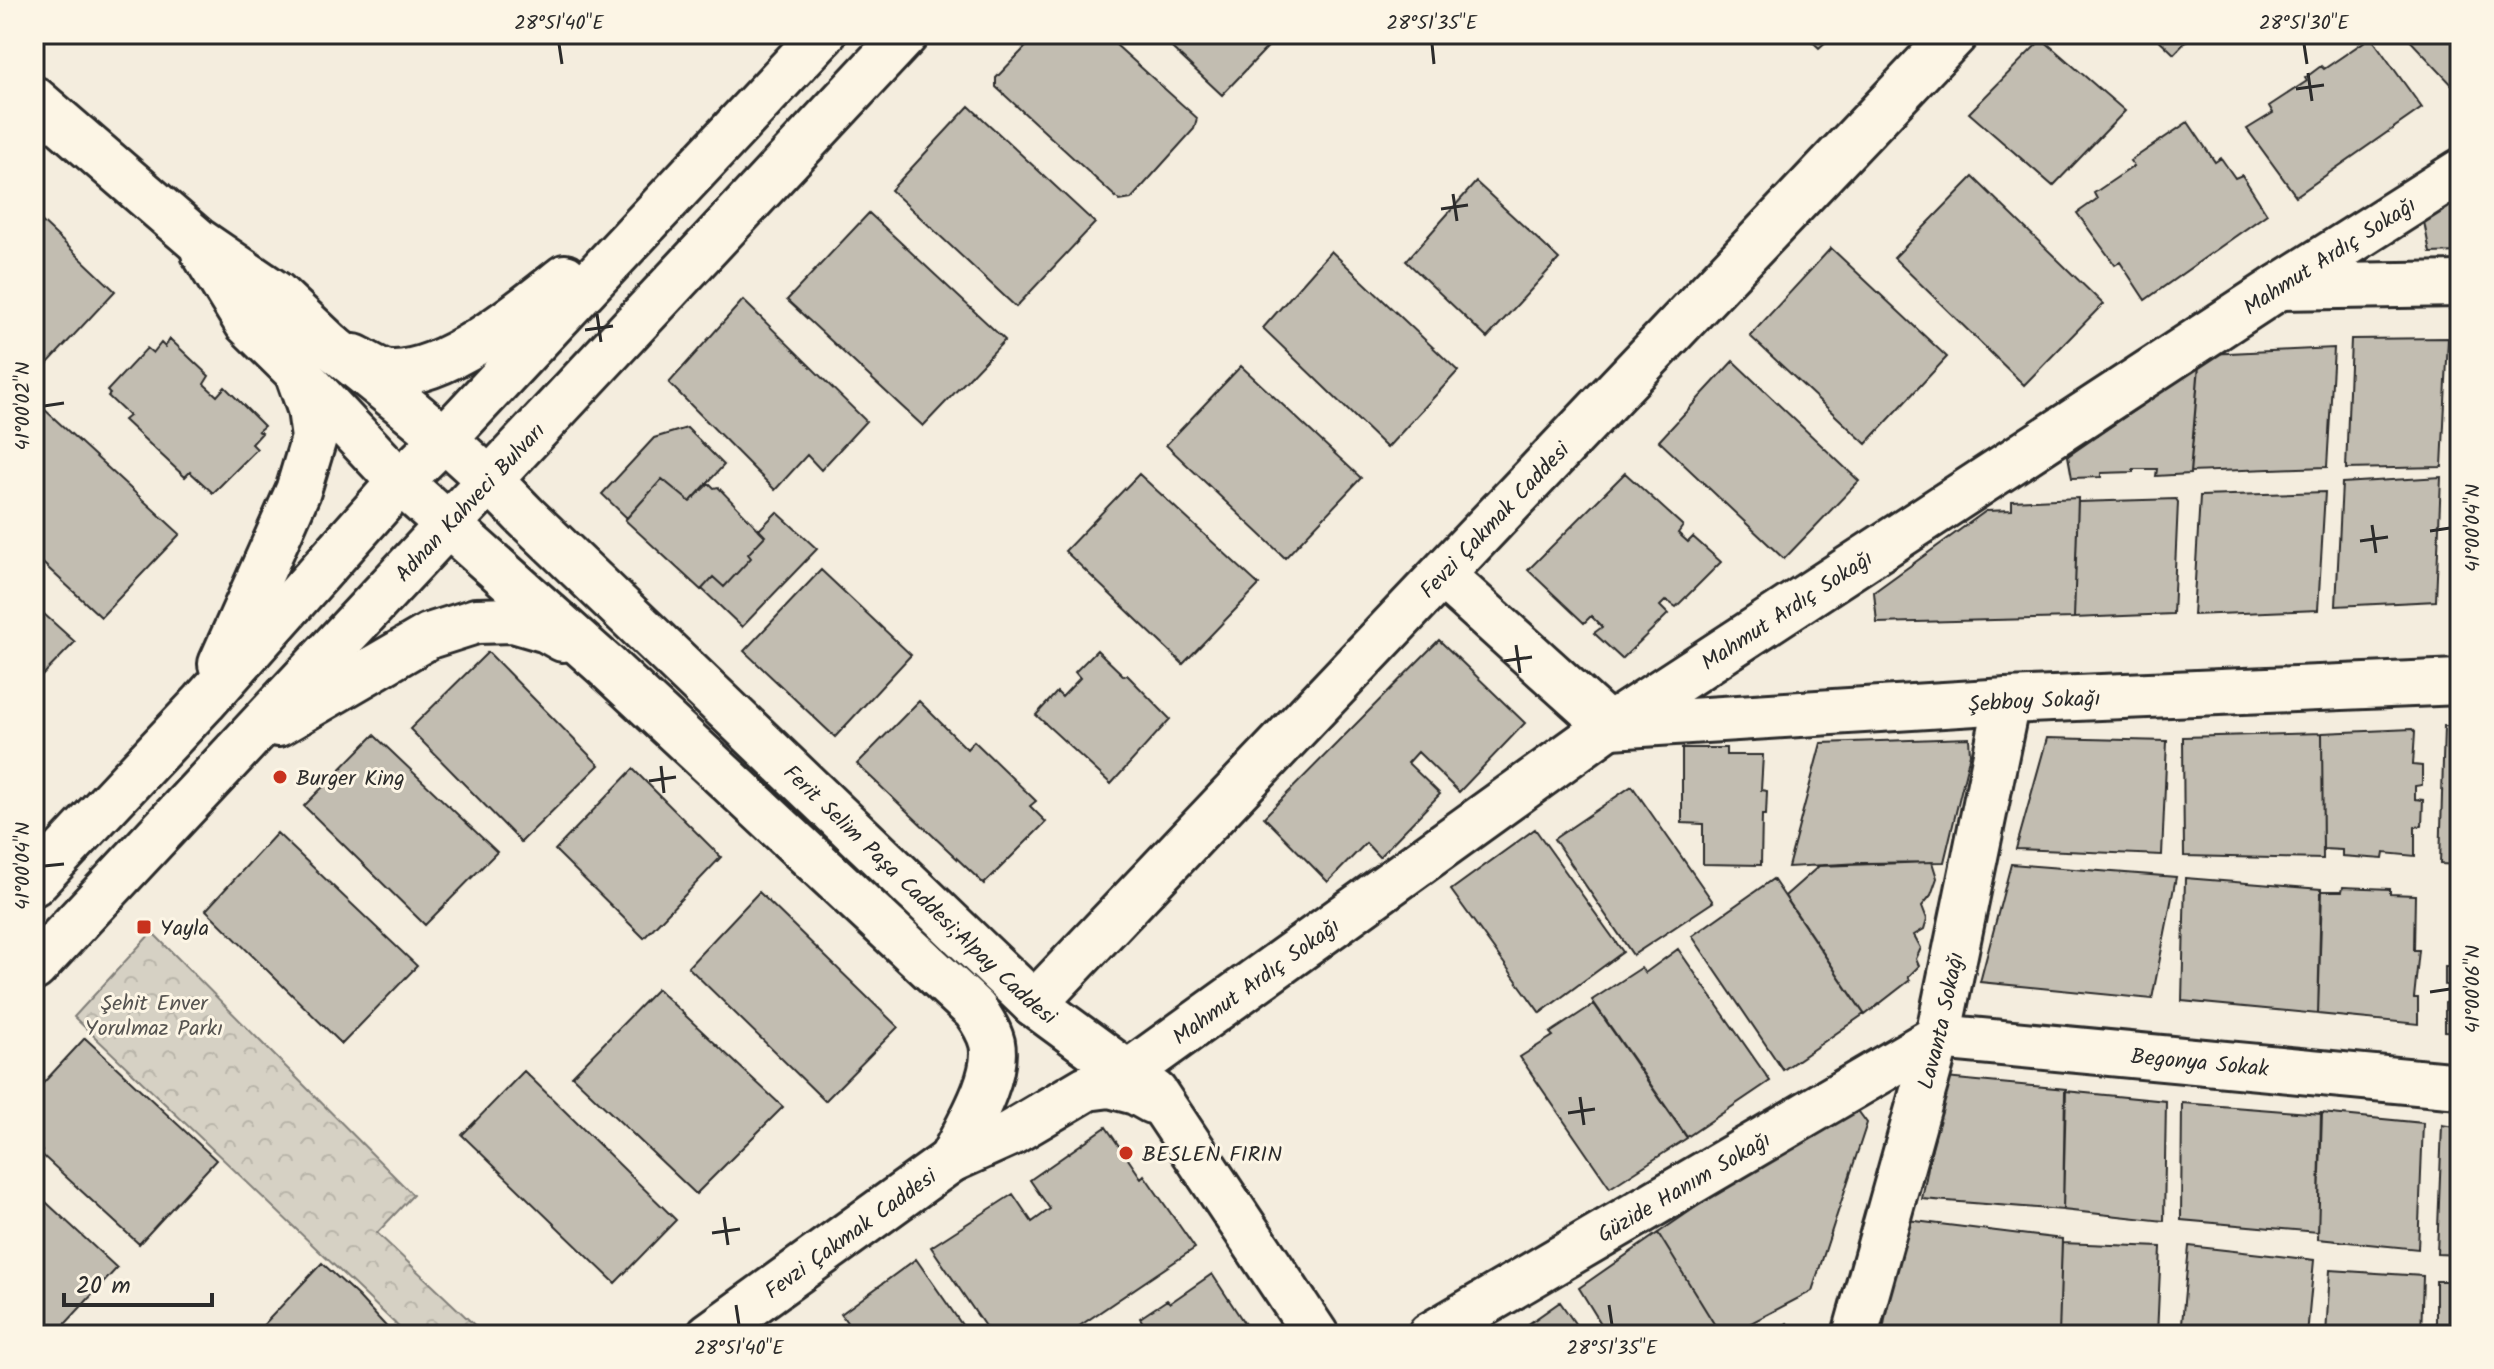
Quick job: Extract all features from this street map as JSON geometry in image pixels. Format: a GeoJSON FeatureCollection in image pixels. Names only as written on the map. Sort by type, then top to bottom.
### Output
{"type":"FeatureCollection","features":[{"type":"Feature","properties":{"kind":"main road"},"geometry":{"type":"LineString","coordinates":[[34,883],[204,702],[400,482],[445,438],[823,34]]}},
{"type":"Feature","properties":{"kind":"main road","name":"Adnan Kahveci Bulvarı"},"geometry":{"type":"LineString","coordinates":[[34,968],[906,34]]}},
{"type":"Feature","properties":{"kind":"main road","name":"Fevzi Çakmak Caddesi"},"geometry":{"type":"LineString","coordinates":[[1034,1004],[1955,34]]}},
{"type":"Feature","properties":{"kind":"main road"},"geometry":{"type":"LineString","coordinates":[[34,99],[197,240],[276,294],[332,347],[390,374],[417,370],[490,336],[675,193]]}},
{"type":"Feature","properties":{"kind":"main road","name":"Mahmut Ardıç Sokağı"},"geometry":{"type":"LineString","coordinates":[[1129,1072],[1609,726],[2460,172]]}},
{"type":"Feature","properties":{"kind":"main road"},"geometry":{"type":"LineString","coordinates":[[197,240],[247,323],[400,482],[605,665],[975,1010],[992,1042],[991,1073],[951,1160]]}},
{"type":"Feature","properties":{"kind":"main road"},"geometry":{"type":"LineString","coordinates":[[2279,287],[2460,284]]}},
{"type":"Feature","properties":{"kind":"main road","name":"Ferit Selim Paşa Caddesi;Alpay Caddesi"},"geometry":{"type":"LineString","coordinates":[[332,347],[445,438],[490,479],[1034,1004],[1155,1093],[1316,1335]]}},
{"type":"Feature","properties":{"kind":"main road"},"geometry":{"type":"LineString","coordinates":[[204,702],[298,491],[314,438],[310,409],[297,372]]}},
{"type":"Feature","properties":{"kind":"main road"},"geometry":{"type":"LineString","coordinates":[[1442,575],[1609,726]]}},
{"type":"Feature","properties":{"kind":"main road"},"geometry":{"type":"LineString","coordinates":[[238,748],[429,636],[476,621],[513,620],[547,630],[605,665]]}},
{"type":"Feature","properties":{"kind":"main road","name":"Şebboy Sokağı"},"geometry":{"type":"LineString","coordinates":[[1609,726],[2007,701],[2460,682]]}},
{"type":"Feature","properties":{"kind":"main road","name":"Lavanta Sokağı"},"geometry":{"type":"LineString","coordinates":[[1855,1335],[1938,1037],[2007,701]]}},
{"type":"Feature","properties":{"kind":"main road","name":"Begonya Sokak"},"geometry":{"type":"LineString","coordinates":[[1938,1037],[2460,1086]]}},
{"type":"Feature","properties":{"kind":"main road","name":"Güzide Hanım Sokağı"},"geometry":{"type":"LineString","coordinates":[[1430,1335],[1938,1037]]}},
{"type":"Feature","properties":{"kind":"main road","name":"Fevzi Çakmak Caddesi"},"geometry":{"type":"LineString","coordinates":[[709,1335],[951,1160],[1011,1133],[1087,1088],[1110,1085],[1136,1092],[1165,1109]]}},
{"type":"Feature","properties":{"kind":"green space","name":"Şehit Enver Yorulmaz Parkı"},"geometry":{"type":"Polygon","coordinates":[[[152,932],[413,1195],[377,1233],[485,1335],[407,1335],[74,1017],[152,932]]]}},
{"type":"Feature","properties":{"kind":"building"},"geometry":{"type":"Polygon","coordinates":[[[1038,34],[1104,34],[1197,118],[1194,129],[1131,199],[1120,201],[996,87],[996,78],[1038,34]]]}},
{"type":"Feature","properties":{"kind":"building"},"geometry":{"type":"Polygon","coordinates":[[[1157,34],[1280,34],[1222,95],[1157,34]]]}},
{"type":"Feature","properties":{"kind":"building"},"geometry":{"type":"Polygon","coordinates":[[[1804,34],[1835,34],[1819,48],[1804,34]]]}},
{"type":"Feature","properties":{"kind":"building"},"geometry":{"type":"Polygon","coordinates":[[[2153,34],[2193,34],[2174,54],[2153,34]]]}},
{"type":"Feature","properties":{"kind":"building"},"geometry":{"type":"Polygon","coordinates":[[[2404,34],[2460,34],[2460,82],[2454,87],[2404,34]]]}},
{"type":"Feature","properties":{"kind":"building"},"geometry":{"type":"Polygon","coordinates":[[[2371,37],[2422,108],[2296,196],[2247,129],[2273,113],[2269,106],[2307,81],[2305,78],[2321,66],[2324,69],[2371,37]]]}},
{"type":"Feature","properties":{"kind":"building"},"geometry":{"type":"Polygon","coordinates":[[[2042,39],[2125,111],[2053,186],[1969,113],[2042,39]]]}},
{"type":"Feature","properties":{"kind":"building"},"geometry":{"type":"Polygon","coordinates":[[[969,106],[1095,223],[1016,307],[891,190],[969,106]]]}},
{"type":"Feature","properties":{"kind":"building"},"geometry":{"type":"Polygon","coordinates":[[[2188,122],[2215,162],[2221,158],[2235,178],[2242,175],[2267,214],[2145,300],[2120,262],[2115,265],[2077,213],[2097,199],[2094,193],[2134,166],[2130,161],[2188,122]]]}},
{"type":"Feature","properties":{"kind":"building"},"geometry":{"type":"Polygon","coordinates":[[[1973,177],[2103,304],[2024,385],[1894,258],[1973,177]]]}},
{"type":"Feature","properties":{"kind":"building"},"geometry":{"type":"Polygon","coordinates":[[[2460,181],[2460,252],[2430,253],[2421,206],[2460,181]]]}},
{"type":"Feature","properties":{"kind":"building"},"geometry":{"type":"Polygon","coordinates":[[[1476,182],[1559,259],[1487,338],[1406,261],[1476,182]]]}},
{"type":"Feature","properties":{"kind":"building"},"geometry":{"type":"Polygon","coordinates":[[[869,213],[1005,340],[923,426],[787,300],[869,213]]]}},
{"type":"Feature","properties":{"kind":"building"},"geometry":{"type":"Polygon","coordinates":[[[34,214],[115,291],[34,378],[34,214]]]}},
{"type":"Feature","properties":{"kind":"building"},"geometry":{"type":"Polygon","coordinates":[[[1831,248],[1947,357],[1866,444],[1750,336],[1831,248]]]}},
{"type":"Feature","properties":{"kind":"building"},"geometry":{"type":"Polygon","coordinates":[[[1331,251],[1458,371],[1387,448],[1263,328],[1331,251]]]}},
{"type":"Feature","properties":{"kind":"building"},"geometry":{"type":"Polygon","coordinates":[[[743,300],[866,421],[821,470],[807,455],[775,490],[669,383],[743,300]]]}},
{"type":"Feature","properties":{"kind":"building"},"geometry":{"type":"Polygon","coordinates":[[[2448,338],[2442,467],[2346,469],[2351,339],[2448,338]]]}},
{"type":"Feature","properties":{"kind":"building"},"geometry":{"type":"Polygon","coordinates":[[[170,339],[209,376],[204,384],[217,396],[225,387],[264,426],[252,444],[257,449],[213,493],[190,472],[185,477],[124,420],[129,416],[108,396],[107,391],[147,348],[153,353],[161,343],[165,347],[170,339]]]}},
{"type":"Feature","properties":{"kind":"building"},"geometry":{"type":"Polygon","coordinates":[[[2334,348],[2327,467],[2190,472],[2199,364],[2208,354],[2334,348]]]}},
{"type":"Feature","properties":{"kind":"building"},"geometry":{"type":"Polygon","coordinates":[[[1733,361],[1859,481],[1784,559],[1659,441],[1733,361]]]}},
{"type":"Feature","properties":{"kind":"building"},"geometry":{"type":"Polygon","coordinates":[[[1241,366],[1361,478],[1285,558],[1166,445],[1241,366]]]}},
{"type":"Feature","properties":{"kind":"building"},"geometry":{"type":"Polygon","coordinates":[[[2199,366],[2190,474],[2156,476],[2157,469],[2133,469],[2133,472],[2101,473],[2101,477],[2072,478],[2068,456],[2199,366]]]}},
{"type":"Feature","properties":{"kind":"building"},"geometry":{"type":"Polygon","coordinates":[[[44,409],[180,534],[101,617],[34,555],[34,420],[44,409]]]}},
{"type":"Feature","properties":{"kind":"building"},"geometry":{"type":"Polygon","coordinates":[[[687,428],[724,465],[690,502],[662,479],[627,518],[602,494],[654,438],[687,428]]]}},
{"type":"Feature","properties":{"kind":"building"},"geometry":{"type":"Polygon","coordinates":[[[1625,473],[1683,526],[1678,533],[1688,542],[1693,537],[1721,562],[1676,607],[1666,600],[1660,606],[1668,614],[1622,659],[1594,633],[1602,627],[1591,616],[1584,623],[1528,570],[1625,473]]]}},
{"type":"Feature","properties":{"kind":"building"},"geometry":{"type":"Polygon","coordinates":[[[1139,474],[1259,585],[1183,664],[1065,551],[1139,474]]]}},
{"type":"Feature","properties":{"kind":"building"},"geometry":{"type":"Polygon","coordinates":[[[2441,477],[2436,601],[2336,606],[2342,483],[2441,477]]]}},
{"type":"Feature","properties":{"kind":"building"},"geometry":{"type":"Polygon","coordinates":[[[662,479],[690,502],[709,483],[714,488],[718,487],[765,536],[748,554],[751,558],[724,587],[713,577],[701,590],[625,520],[662,479]]]}},
{"type":"Feature","properties":{"kind":"building"},"geometry":{"type":"Polygon","coordinates":[[[2457,482],[2460,482],[2460,597],[2451,597],[2457,482]]]}},
{"type":"Feature","properties":{"kind":"building"},"geometry":{"type":"Polygon","coordinates":[[[2325,492],[2318,610],[2193,615],[2200,496],[2325,492]]]}},
{"type":"Feature","properties":{"kind":"building"},"geometry":{"type":"Polygon","coordinates":[[[2078,498],[2074,618],[1877,623],[1874,592],[1986,511],[2012,510],[2012,501],[2078,498]]]}},
{"type":"Feature","properties":{"kind":"building"},"geometry":{"type":"Polygon","coordinates":[[[2176,499],[2173,614],[2074,618],[2078,502],[2176,499]]]}},
{"type":"Feature","properties":{"kind":"building"},"geometry":{"type":"Polygon","coordinates":[[[777,512],[817,549],[742,627],[702,589],[713,577],[724,587],[751,558],[748,554],[765,536],[759,530],[777,512]]]}},
{"type":"Feature","properties":{"kind":"building"},"geometry":{"type":"Polygon","coordinates":[[[821,570],[911,655],[835,737],[744,651],[821,570]]]}},
{"type":"Feature","properties":{"kind":"building"},"geometry":{"type":"Polygon","coordinates":[[[34,605],[75,642],[34,684],[34,605]]]}},
{"type":"Feature","properties":{"kind":"building"},"geometry":{"type":"Polygon","coordinates":[[[1439,640],[1525,723],[1459,792],[1418,752],[1408,763],[1440,794],[1379,857],[1366,843],[1328,882],[1264,817],[1439,640]]]}},
{"type":"Feature","properties":{"kind":"building"},"geometry":{"type":"Polygon","coordinates":[[[1097,650],[1124,676],[1127,675],[1170,719],[1111,784],[1036,715],[1057,692],[1062,697],[1080,678],[1075,672],[1097,650]]]}},
{"type":"Feature","properties":{"kind":"building"},"geometry":{"type":"Polygon","coordinates":[[[488,652],[599,765],[521,842],[410,729],[488,652]]]}},
{"type":"Feature","properties":{"kind":"building"},"geometry":{"type":"Polygon","coordinates":[[[919,701],[967,749],[974,741],[1036,801],[1030,806],[1046,822],[984,884],[857,764],[919,701]]]}},
{"type":"Feature","properties":{"kind":"building"},"geometry":{"type":"Polygon","coordinates":[[[2444,726],[2460,726],[2460,865],[2440,864],[2444,726]]]}},
{"type":"Feature","properties":{"kind":"building"},"geometry":{"type":"Polygon","coordinates":[[[2412,729],[2415,732],[2413,765],[2422,766],[2422,785],[2415,786],[2415,799],[2423,800],[2422,826],[2415,827],[2415,856],[2384,853],[2383,859],[2342,856],[2342,850],[2323,849],[2322,733],[2412,729]]]}},
{"type":"Feature","properties":{"kind":"building"},"geometry":{"type":"Polygon","coordinates":[[[2322,733],[2323,859],[2184,856],[2183,737],[2322,733]]]}},
{"type":"Feature","properties":{"kind":"building"},"geometry":{"type":"Polygon","coordinates":[[[374,735],[497,852],[425,925],[304,806],[374,735]]]}},
{"type":"Feature","properties":{"kind":"building"},"geometry":{"type":"Polygon","coordinates":[[[1969,738],[1970,754],[1944,862],[1788,867],[1821,743],[1969,738]]]}},
{"type":"Feature","properties":{"kind":"building"},"geometry":{"type":"Polygon","coordinates":[[[2047,738],[2167,741],[2162,855],[2016,849],[2047,738]]]}},
{"type":"Feature","properties":{"kind":"building"},"geometry":{"type":"Polygon","coordinates":[[[1682,748],[1726,748],[1726,755],[1763,755],[1761,790],[1767,791],[1766,815],[1762,815],[1761,865],[1703,864],[1703,824],[1682,823],[1682,748]]]}},
{"type":"Feature","properties":{"kind":"building"},"geometry":{"type":"Polygon","coordinates":[[[633,769],[721,857],[644,938],[555,850],[633,769]]]}},
{"type":"Feature","properties":{"kind":"building"},"geometry":{"type":"Polygon","coordinates":[[[1632,786],[1713,902],[1633,955],[1554,839],[1632,786]]]}},
{"type":"Feature","properties":{"kind":"building"},"geometry":{"type":"Polygon","coordinates":[[[1535,829],[1623,952],[1540,1013],[1451,890],[1535,829]]]}},
{"type":"Feature","properties":{"kind":"building"},"geometry":{"type":"Polygon","coordinates":[[[277,833],[417,966],[342,1044],[206,910],[277,833]]]}},
{"type":"Feature","properties":{"kind":"building"},"geometry":{"type":"Polygon","coordinates":[[[1932,862],[1937,878],[1931,895],[1922,906],[1927,919],[1924,929],[1914,935],[1921,948],[1916,959],[1919,966],[1908,977],[1910,980],[1865,1015],[1785,896],[1819,866],[1932,862]]]}},
{"type":"Feature","properties":{"kind":"building"},"geometry":{"type":"Polygon","coordinates":[[[2011,864],[2176,877],[2152,999],[1980,982],[2011,864]]]}},
{"type":"Feature","properties":{"kind":"building"},"geometry":{"type":"Polygon","coordinates":[[[2185,878],[2321,889],[2318,1014],[2182,1001],[2185,878]]]}},
{"type":"Feature","properties":{"kind":"building"},"geometry":{"type":"Polygon","coordinates":[[[1773,879],[1864,1014],[1783,1070],[1692,936],[1773,879]]]}},
{"type":"Feature","properties":{"kind":"building"},"geometry":{"type":"Polygon","coordinates":[[[2451,885],[2460,886],[2460,1032],[2445,1031],[2445,1003],[2450,1002],[2451,986],[2445,985],[2445,967],[2450,967],[2451,885]]]}},
{"type":"Feature","properties":{"kind":"building"},"geometry":{"type":"Polygon","coordinates":[[[2343,887],[2390,889],[2390,894],[2415,895],[2414,950],[2419,950],[2414,998],[2418,998],[2418,1024],[2318,1014],[2322,891],[2342,891],[2343,887]]]}},
{"type":"Feature","properties":{"kind":"building"},"geometry":{"type":"Polygon","coordinates":[[[759,892],[898,1027],[825,1101],[688,967],[759,892]]]}},
{"type":"Feature","properties":{"kind":"building"},"geometry":{"type":"Polygon","coordinates":[[[1678,949],[1770,1081],[1687,1137],[1592,1000],[1641,968],[1645,973],[1678,949]]]}},
{"type":"Feature","properties":{"kind":"building"},"geometry":{"type":"Polygon","coordinates":[[[657,989],[783,1107],[696,1194],[572,1076],[657,989]]]}},
{"type":"Feature","properties":{"kind":"building"},"geometry":{"type":"Polygon","coordinates":[[[1594,1004],[1687,1138],[1610,1188],[1520,1057],[1594,1004]]]}},
{"type":"Feature","properties":{"kind":"building"},"geometry":{"type":"Polygon","coordinates":[[[85,1038],[216,1160],[139,1244],[34,1144],[34,1093],[85,1038]]]}},
{"type":"Feature","properties":{"kind":"building"},"geometry":{"type":"Polygon","coordinates":[[[524,1071],[676,1220],[615,1283],[462,1135],[524,1071]]]}},
{"type":"Feature","properties":{"kind":"building"},"geometry":{"type":"Polygon","coordinates":[[[1945,1078],[2066,1089],[2063,1210],[1922,1199],[1945,1078]]]}},
{"type":"Feature","properties":{"kind":"building"},"geometry":{"type":"Polygon","coordinates":[[[2065,1091],[2166,1101],[2164,1221],[2063,1210],[2065,1091]]]}},
{"type":"Feature","properties":{"kind":"building"},"geometry":{"type":"Polygon","coordinates":[[[1851,1101],[1867,1123],[1812,1291],[1728,1335],[1721,1335],[1658,1233],[1851,1101]]]}},
{"type":"Feature","properties":{"kind":"building"},"geometry":{"type":"Polygon","coordinates":[[[2182,1103],[2322,1114],[2318,1232],[2181,1220],[2182,1103]]]}},
{"type":"Feature","properties":{"kind":"building"},"geometry":{"type":"Polygon","coordinates":[[[2321,1113],[2423,1123],[2418,1249],[2318,1239],[2321,1113]]]}},
{"type":"Feature","properties":{"kind":"building"},"geometry":{"type":"Polygon","coordinates":[[[2442,1125],[2460,1128],[2460,1255],[2437,1254],[2442,1125]]]}},
{"type":"Feature","properties":{"kind":"building"},"geometry":{"type":"Polygon","coordinates":[[[1106,1127],[1195,1248],[1066,1335],[991,1335],[931,1247],[1013,1194],[1032,1222],[1050,1209],[1030,1180],[1106,1127]]]}},
{"type":"Feature","properties":{"kind":"building"},"geometry":{"type":"Polygon","coordinates":[[[34,1191],[117,1268],[55,1335],[34,1335],[34,1191]]]}},
{"type":"Feature","properties":{"kind":"building"},"geometry":{"type":"Polygon","coordinates":[[[1907,1220],[2062,1239],[2059,1335],[1915,1335],[1883,1331],[1892,1276],[1907,1220]]]}},
{"type":"Feature","properties":{"kind":"building"},"geometry":{"type":"Polygon","coordinates":[[[1658,1233],[1721,1335],[1608,1335],[1579,1288],[1658,1233]]]}},
{"type":"Feature","properties":{"kind":"building"},"geometry":{"type":"Polygon","coordinates":[[[2062,1243],[2161,1247],[2157,1335],[2059,1335],[2062,1243]]]}},
{"type":"Feature","properties":{"kind":"building"},"geometry":{"type":"Polygon","coordinates":[[[2189,1246],[2314,1260],[2307,1335],[2181,1335],[2189,1246]]]}},
{"type":"Feature","properties":{"kind":"building"},"geometry":{"type":"Polygon","coordinates":[[[916,1259],[969,1335],[856,1335],[841,1314],[916,1259]]]}},
{"type":"Feature","properties":{"kind":"building"},"geometry":{"type":"Polygon","coordinates":[[[322,1263],[358,1296],[394,1335],[254,1335],[322,1263]]]}},
{"type":"Feature","properties":{"kind":"building"},"geometry":{"type":"Polygon","coordinates":[[[2330,1270],[2423,1276],[2421,1335],[2326,1335],[2330,1270]]]}},
{"type":"Feature","properties":{"kind":"building"},"geometry":{"type":"Polygon","coordinates":[[[1212,1274],[1252,1335],[1127,1335],[1143,1323],[1140,1318],[1167,1300],[1170,1303],[1212,1274]]]}},
{"type":"Feature","properties":{"kind":"building"},"geometry":{"type":"Polygon","coordinates":[[[2436,1281],[2460,1281],[2460,1335],[2436,1335],[2436,1281]]]}},
{"type":"Feature","properties":{"kind":"building"},"geometry":{"type":"Polygon","coordinates":[[[1560,1302],[1583,1335],[1513,1335],[1560,1302]]]}},
{"type":"Feature","properties":{"kind":"building"},"geometry":{"type":"Polygon","coordinates":[[[1787,1323],[1796,1335],[1769,1335],[1787,1323]]]}},
{"type":"Feature","properties":{"kind":"place","name":"Burger King"},"geometry":{"type":"Point","coordinates":[280,777]}},
{"type":"Feature","properties":{"kind":"place","name":"Yayla"},"geometry":{"type":"Point","coordinates":[144,927]}},
{"type":"Feature","properties":{"kind":"place","name":"BESLEN FIRIN"},"geometry":{"type":"Point","coordinates":[1126,1153]}}]}
